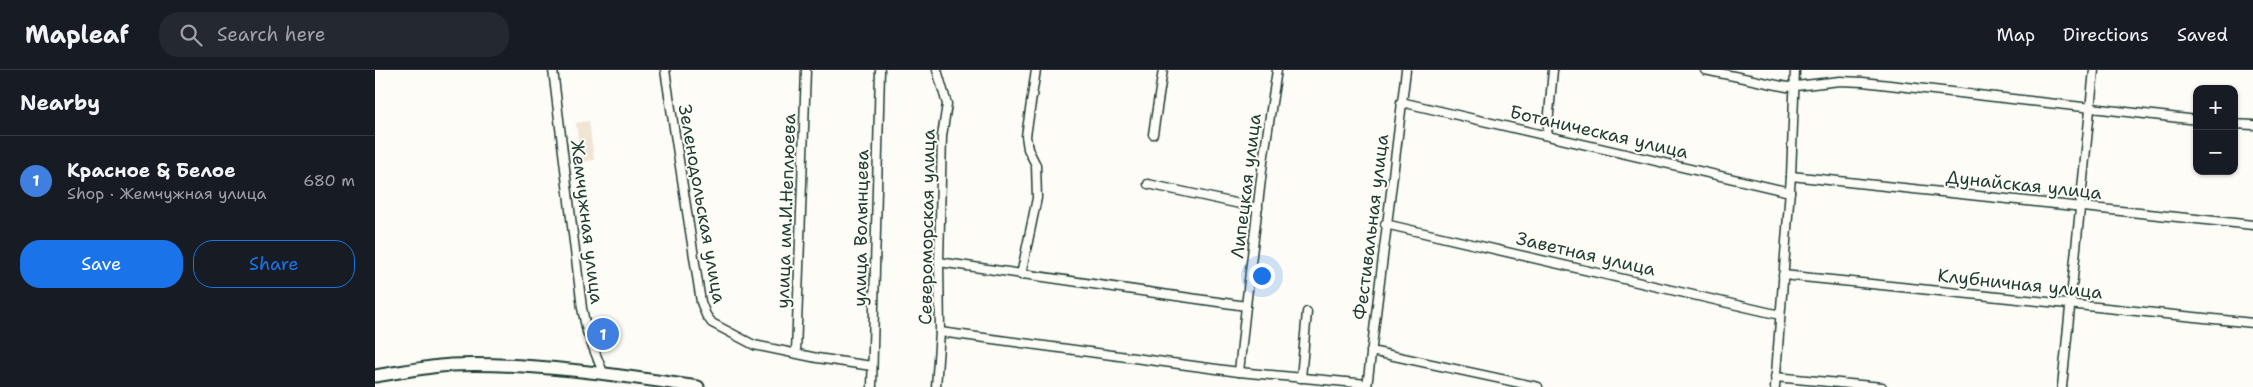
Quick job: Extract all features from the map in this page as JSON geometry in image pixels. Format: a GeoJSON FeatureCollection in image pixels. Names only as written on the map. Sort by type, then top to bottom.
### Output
{"type":"FeatureCollection","features":[{"type":"Feature","properties":{"kind":"main road"},"geometry":{"type":"LineString","coordinates":[[375,376],[449,366],[506,365],[697,387]]}},
{"type":"Feature","properties":{"kind":"street","name":"Жемчужная улица"},"geometry":{"type":"LineString","coordinates":[[553,70],[582,308],[587,332],[604,375]]}},
{"type":"Feature","properties":{"kind":"street","name":"Зеленодольская улица"},"geometry":{"type":"LineString","coordinates":[[665,70],[699,293],[706,315],[719,327],[754,345],[817,358],[872,366]]}},
{"type":"Feature","properties":{"kind":"street","name":"улица им.И.Неплюева"},"geometry":{"type":"LineString","coordinates":[[796,353],[806,70]]}},
{"type":"Feature","properties":{"kind":"street","name":"улица Волынцева"},"geometry":{"type":"LineString","coordinates":[[872,387],[880,70]]}},
{"type":"Feature","properties":{"kind":"street","name":"Североморская улица"},"geometry":{"type":"LineString","coordinates":[[936,387],[940,332],[939,262],[943,136],[947,104],[937,70]]}},
{"type":"Feature","properties":{"kind":"street"},"geometry":{"type":"LineString","coordinates":[[1021,275],[1037,198],[1036,165],[1026,144],[1036,70]]}},
{"type":"Feature","properties":{"kind":"street"},"geometry":{"type":"LineString","coordinates":[[1153,134],[1163,70]]}},
{"type":"Feature","properties":{"kind":"street","name":"Липецкая улица"},"geometry":{"type":"LineString","coordinates":[[1239,372],[1258,208],[1277,70]]}},
{"type":"Feature","properties":{"kind":"street","name":"Фестивальная улица"},"geometry":{"type":"LineString","coordinates":[[1367,386],[1385,224],[1406,70]]}},
{"type":"Feature","properties":{"kind":"street"},"geometry":{"type":"LineString","coordinates":[[1547,135],[1553,70]]}},
{"type":"Feature","properties":{"kind":"street"},"geometry":{"type":"LineString","coordinates":[[1705,70],[1787,87],[1840,81],[1877,83],[2193,120]]}},
{"type":"Feature","properties":{"kind":"street"},"geometry":{"type":"LineString","coordinates":[[1775,387],[1790,192],[1795,70]]}},
{"type":"Feature","properties":{"kind":"street"},"geometry":{"type":"LineString","coordinates":[[2062,387],[2094,70]]}},
{"type":"Feature","properties":{"kind":"street","name":"Ботаническая улица"},"geometry":{"type":"LineString","coordinates":[[1401,102],[1790,192]]}},
{"type":"Feature","properties":{"kind":"street"},"geometry":{"type":"LineString","coordinates":[[2238,124],[2253,125]]}},
{"type":"Feature","properties":{"kind":"street","name":"Дунайская улица"},"geometry":{"type":"LineString","coordinates":[[1791,176],[2253,225]]}},
{"type":"Feature","properties":{"kind":"street"},"geometry":{"type":"LineString","coordinates":[[1149,184],[1258,208]]}},
{"type":"Feature","properties":{"kind":"street","name":"Заветная улица"},"geometry":{"type":"LineString","coordinates":[[1385,224],[1780,315]]}},
{"type":"Feature","properties":{"kind":"street"},"geometry":{"type":"LineString","coordinates":[[939,262],[1246,306]]}},
{"type":"Feature","properties":{"kind":"street","name":"Клубничная улица"},"geometry":{"type":"LineString","coordinates":[[1783,275],[2253,323]]}},
{"type":"Feature","properties":{"kind":"street"},"geometry":{"type":"LineString","coordinates":[[1301,378],[1307,312]]}},
{"type":"Feature","properties":{"kind":"street"},"geometry":{"type":"LineString","coordinates":[[940,332],[1239,372],[1367,386]]}},
{"type":"Feature","properties":{"kind":"street"},"geometry":{"type":"LineString","coordinates":[[1371,351],[1538,387]]}},
{"type":"Feature","properties":{"kind":"street"},"geometry":{"type":"LineString","coordinates":[[1775,377],[1882,387]]}},
{"type":"Feature","properties":{"kind":"shaded area"},"geometry":{"type":"Polygon","coordinates":[[[589,121],[594,160],[581,162],[576,123],[589,121]]]}},
{"type":"Feature","properties":{"kind":"place","name":"Красное & Белое"},"geometry":{"type":"Point","coordinates":[603,334]}}]}
